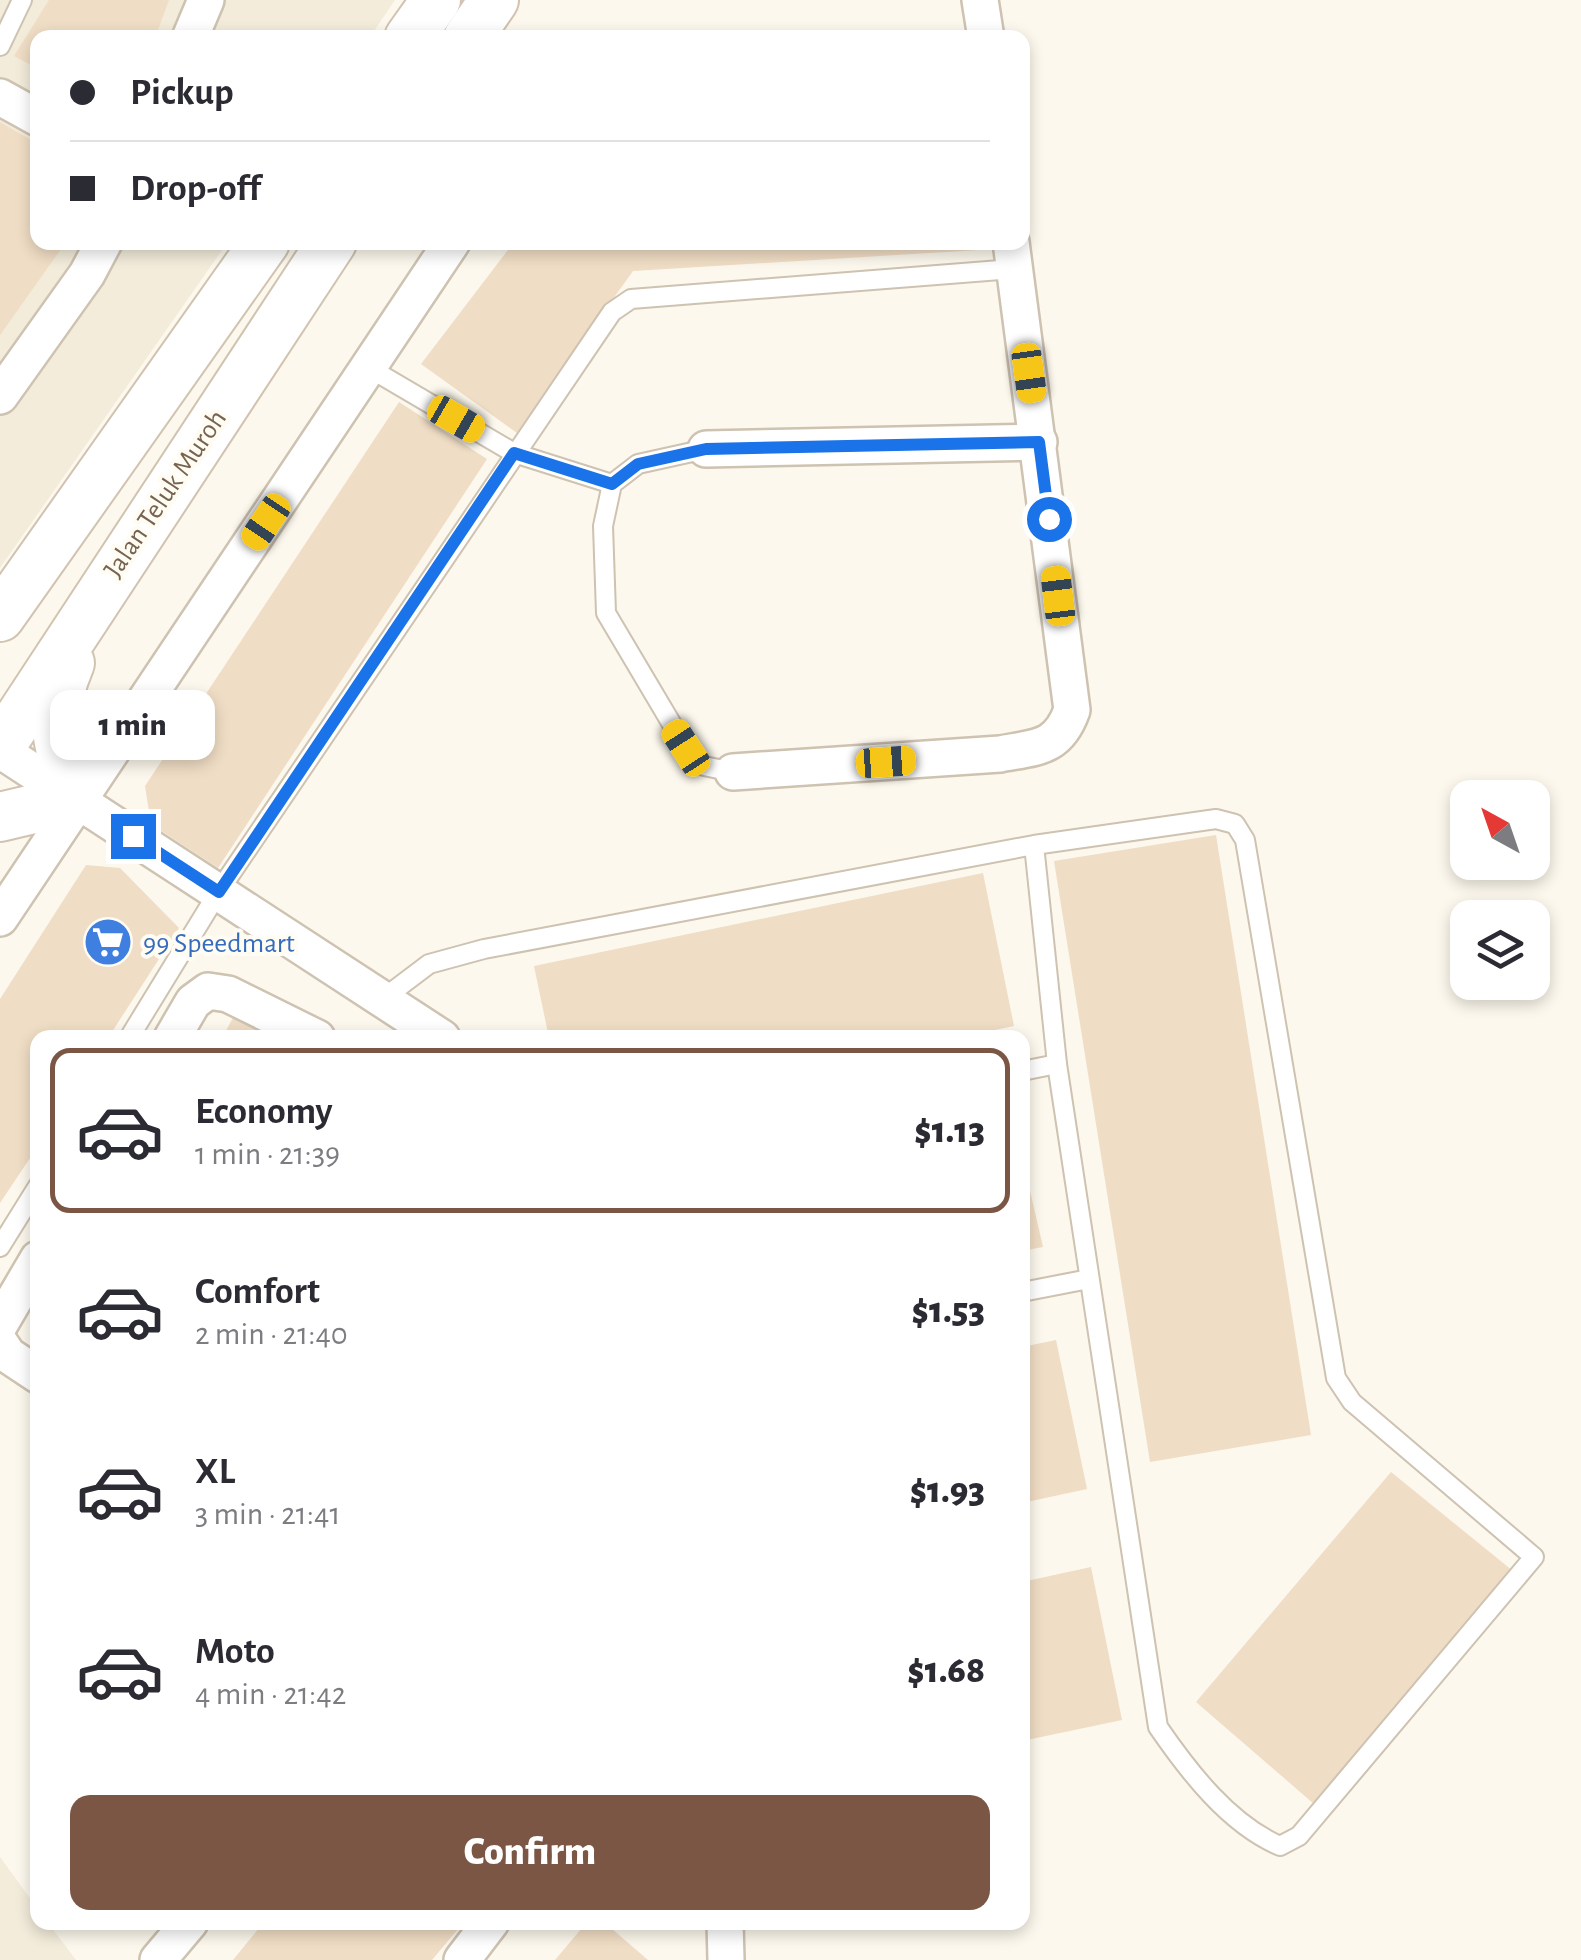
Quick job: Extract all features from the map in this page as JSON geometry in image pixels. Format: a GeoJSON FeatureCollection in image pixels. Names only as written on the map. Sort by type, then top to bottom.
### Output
{"type":"FeatureCollection","features":[{"type":"Feature","properties":{"kind":"main road"},"geometry":{"type":"LineString","coordinates":[[415,30],[436,0]]}},
{"type":"Feature","properties":{"kind":"main road"},"geometry":{"type":"LineString","coordinates":[[473,30],[494,0]]}},
{"type":"Feature","properties":{"kind":"main road"},"geometry":{"type":"LineString","coordinates":[[1,615],[258,250]]}},
{"type":"Feature","properties":{"kind":"main road","name":"Jalan Teluk Muroh"},"geometry":{"type":"LineString","coordinates":[[0,748],[327,250]]}},
{"type":"Feature","properties":{"kind":"main road"},"geometry":{"type":"LineString","coordinates":[[0,817],[76,799],[57,742],[56,705],[108,578]]}},
{"type":"Feature","properties":{"kind":"street"},"geometry":{"type":"LineString","coordinates":[[193,30],[206,0]]}},
{"type":"Feature","properties":{"kind":"street"},"geometry":{"type":"LineString","coordinates":[[980,0],[985,30]]}},
{"type":"Feature","properties":{"kind":"street"},"geometry":{"type":"LineString","coordinates":[[0,97],[30,114]]}},
{"type":"Feature","properties":{"kind":"street"},"geometry":{"type":"LineString","coordinates":[[0,396],[87,274],[100,250]]}},
{"type":"Feature","properties":{"kind":"street"},"geometry":{"type":"LineString","coordinates":[[0,918],[447,250]]}},
{"type":"Feature","properties":{"kind":"street"},"geometry":{"type":"LineString","coordinates":[[733,772],[1000,754],[1043,746],[1064,733],[1072,710],[1012,256]]}},
{"type":"Feature","properties":{"kind":"street"},"geometry":{"type":"LineString","coordinates":[[706,449],[1039,442]]}},
{"type":"Feature","properties":{"kind":"street"},"geometry":{"type":"LineString","coordinates":[[0,748],[430,1030]]}},
{"type":"Feature","properties":{"kind":"street"},"geometry":{"type":"LineString","coordinates":[[177,1030],[193,1002],[208,991],[228,994],[301,1030]]}},
{"type":"Feature","properties":{"kind":"street"},"geometry":{"type":"LineString","coordinates":[[0,1324],[30,1273]]}},
{"type":"Feature","properties":{"kind":"street"},"geometry":{"type":"LineString","coordinates":[[0,1343],[8,1355],[30,1370]]}},
{"type":"Feature","properties":{"kind":"street"},"geometry":{"type":"LineString","coordinates":[[158,1960],[183,1930]]}},
{"type":"Feature","properties":{"kind":"street"},"geometry":{"type":"LineString","coordinates":[[462,1960],[486,1930]]}},
{"type":"Feature","properties":{"kind":"street"},"geometry":{"type":"LineString","coordinates":[[725,1930],[726,1960]]}},
{"type":"Feature","properties":{"kind":"lane"},"geometry":{"type":"LineString","coordinates":[[0,46],[22,0]]}},
{"type":"Feature","properties":{"kind":"lane"},"geometry":{"type":"LineString","coordinates":[[134,1030],[219,892],[612,312],[631,300],[1012,256]]}},
{"type":"Feature","properties":{"kind":"lane"},"geometry":{"type":"LineString","coordinates":[[371,368],[514,453],[612,484]]}},
{"type":"Feature","properties":{"kind":"lane"},"geometry":{"type":"LineString","coordinates":[[706,449],[638,464],[612,484],[603,526],[606,613],[686,748],[704,766],[733,772]]}},
{"type":"Feature","properties":{"kind":"lane"},"geometry":{"type":"LineString","coordinates":[[384,998],[429,964],[484,949],[1034,846],[1216,819],[1235,824],[1245,840],[1336,1378],[1352,1402],[1534,1556],[1300,1836],[1280,1846],[1261,1838],[1190,1773],[1158,1726],[1057,1064],[1034,846]]}},
{"type":"Feature","properties":{"kind":"lane"},"geometry":{"type":"LineString","coordinates":[[1030,1069],[1057,1064]]}},
{"type":"Feature","properties":{"kind":"lane"},"geometry":{"type":"LineString","coordinates":[[0,1247],[5,1227],[30,1196]]}},
{"type":"Feature","properties":{"kind":"lane"},"geometry":{"type":"LineString","coordinates":[[1030,1290],[1089,1278]]}},
{"type":"Feature","properties":{"kind":"shaded area"},"geometry":{"type":"Polygon","coordinates":[[[0,0],[395,0],[375,30],[30,30],[30,250],[222,250],[0,568],[0,0]]]}},
{"type":"Feature","properties":{"kind":"shaded area"},"geometry":{"type":"Polygon","coordinates":[[[0,1857],[30,1898],[30,1930],[53,1930],[76,1960],[0,1960],[0,1857]]]}},
{"type":"Feature","properties":{"kind":"building"},"geometry":{"type":"Polygon","coordinates":[[[49,0],[169,0],[158,30],[30,30],[49,0]]]}},
{"type":"Feature","properties":{"kind":"building"},"geometry":{"type":"Polygon","coordinates":[[[30,30],[30,65],[14,56],[30,30]]]}},
{"type":"Feature","properties":{"kind":"building"},"geometry":{"type":"Polygon","coordinates":[[[0,122],[30,139],[30,250],[60,250],[0,335],[0,122]]]}},
{"type":"Feature","properties":{"kind":"building"},"geometry":{"type":"Polygon","coordinates":[[[508,250],[979,250],[633,271],[517,433],[421,364],[508,250]]]}},
{"type":"Feature","properties":{"kind":"building"},"geometry":{"type":"Polygon","coordinates":[[[399,402],[487,459],[218,868],[151,824],[145,786],[399,402]]]}},
{"type":"Feature","properties":{"kind":"building"},"geometry":{"type":"Polygon","coordinates":[[[1216,835],[1311,1435],[1150,1462],[1054,861],[1216,835]]]}},
{"type":"Feature","properties":{"kind":"building"},"geometry":{"type":"Polygon","coordinates":[[[86,865],[120,868],[179,928],[113,1030],[30,1030],[30,1158],[0,1203],[0,999],[86,865]]]}},
{"type":"Feature","properties":{"kind":"building"},"geometry":{"type":"Polygon","coordinates":[[[983,873],[1014,1026],[995,1030],[547,1030],[534,966],[983,873]]]}},
{"type":"Feature","properties":{"kind":"building"},"geometry":{"type":"Polygon","coordinates":[[[235,1014],[262,1030],[226,1030],[235,1014]]]}},
{"type":"Feature","properties":{"kind":"building"},"geometry":{"type":"Polygon","coordinates":[[[1030,1191],[1043,1247],[1030,1249],[1030,1191]]]}},
{"type":"Feature","properties":{"kind":"building"},"geometry":{"type":"Polygon","coordinates":[[[1056,1340],[1087,1489],[1030,1501],[1030,1345],[1056,1340]]]}},
{"type":"Feature","properties":{"kind":"building"},"geometry":{"type":"Polygon","coordinates":[[[1391,1472],[1513,1571],[1314,1804],[1196,1702],[1391,1472]]]}},
{"type":"Feature","properties":{"kind":"building"},"geometry":{"type":"Polygon","coordinates":[[[1091,1567],[1122,1720],[1030,1739],[1030,1580],[1091,1567]]]}},
{"type":"Feature","properties":{"kind":"building"},"geometry":{"type":"Polygon","coordinates":[[[257,1930],[457,1930],[432,1960],[233,1960],[257,1930]]]}},
{"type":"Feature","properties":{"kind":"building"},"geometry":{"type":"Polygon","coordinates":[[[580,1930],[613,1930],[648,1960],[555,1960],[580,1930]]]}},
{"type":"Feature","properties":{"kind":"place","name":"99 Speedmart"},"geometry":{"type":"Point","coordinates":[108,942]}},
{"type":"Feature","properties":{"kind":"route"},"geometry":{"type":"LineString","coordinates":[[133,836],[219,892],[514,453],[612,484],[619,474],[638,464],[706,449],[1039,442],[1049,519]]}}]}
